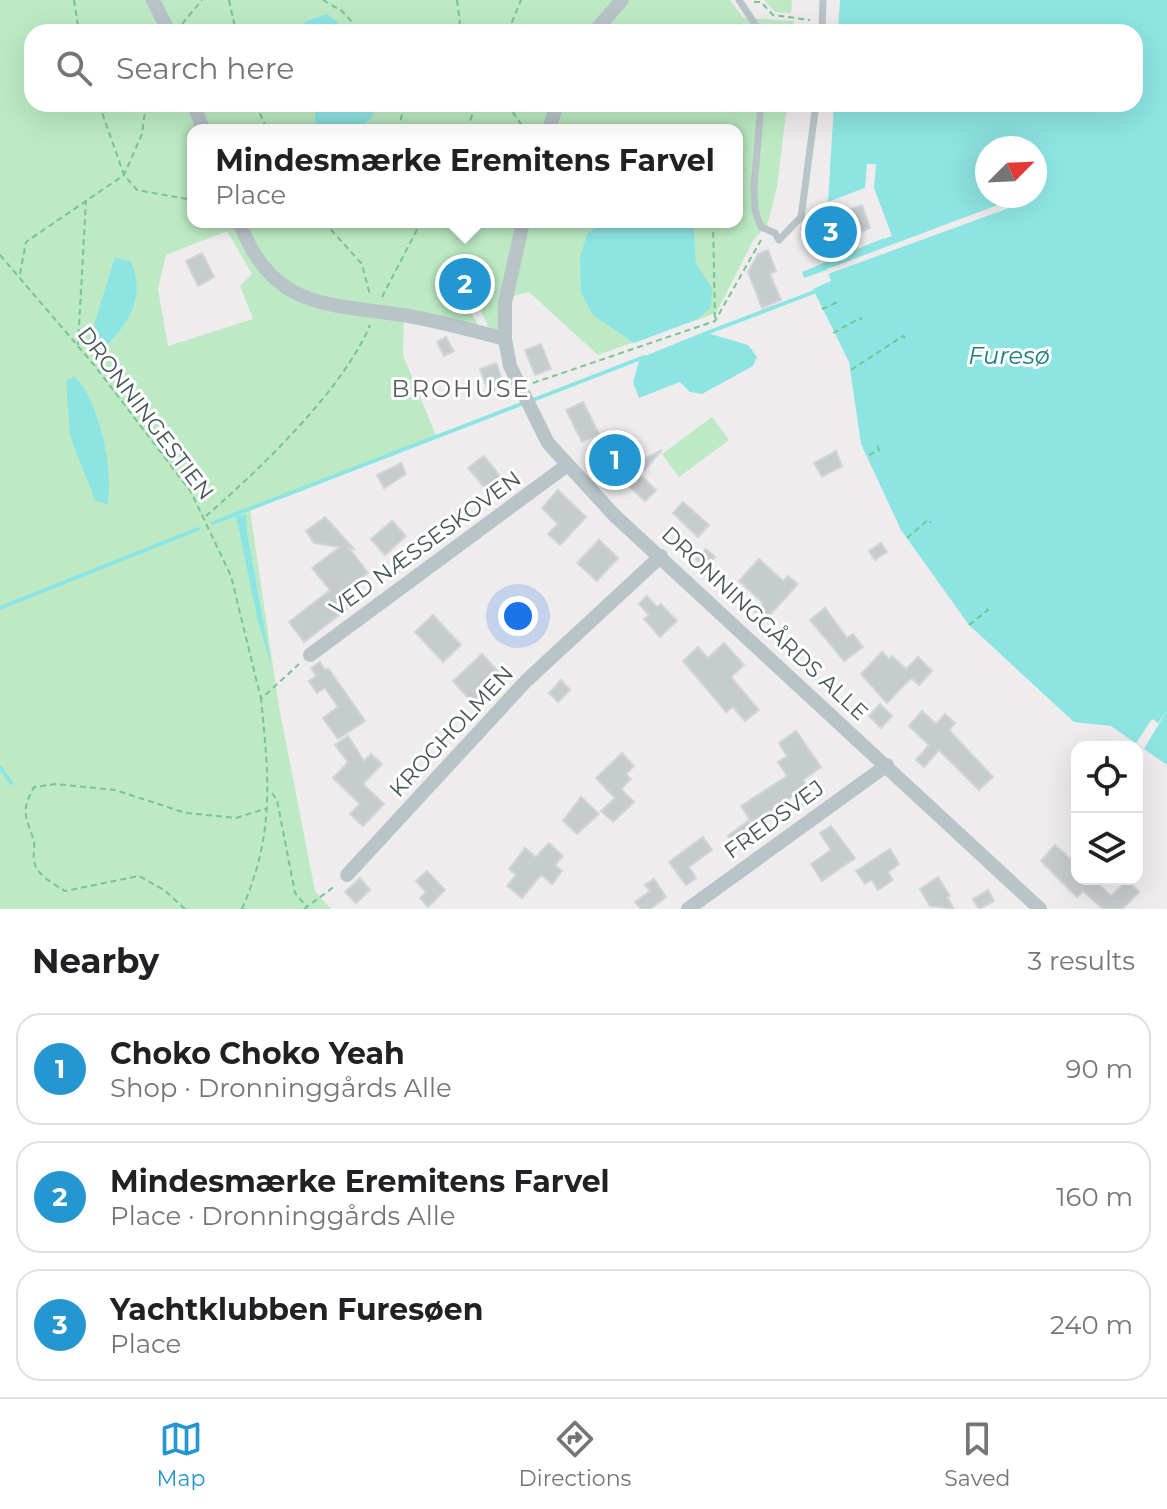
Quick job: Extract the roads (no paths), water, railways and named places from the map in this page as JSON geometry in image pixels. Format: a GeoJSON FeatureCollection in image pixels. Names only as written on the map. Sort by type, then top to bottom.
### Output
{"type":"FeatureCollection","features":[{"type":"Feature","properties":{"kind":"street"},"geometry":{"type":"LineString","coordinates":[[153,0],[165,24]]}},
{"type":"Feature","properties":{"kind":"street"},"geometry":{"type":"LineString","coordinates":[[601,24],[622,0]]}},
{"type":"Feature","properties":{"kind":"street"},"geometry":{"type":"LineString","coordinates":[[242,228],[260,262],[282,286],[330,307],[375,312],[505,339]]}},
{"type":"Feature","properties":{"kind":"street","name":"DRONNINGGÅRDS ALLE"},"geometry":{"type":"LineString","coordinates":[[522,228],[505,303],[505,339],[510,366],[530,413],[566,466],[1040,909]]}},
{"type":"Feature","properties":{"kind":"street","name":"VED NÆSSESKOVEN"},"geometry":{"type":"LineString","coordinates":[[310,655],[566,466]]}},
{"type":"Feature","properties":{"kind":"street","name":"KROGHOLMEN"},"geometry":{"type":"LineString","coordinates":[[347,875],[526,681],[661,556]]}},
{"type":"Feature","properties":{"kind":"street","name":"FREDSVEJ"},"geometry":{"type":"LineString","coordinates":[[688,909],[887,765]]}},
{"type":"Feature","properties":{"kind":"lane"},"geometry":{"type":"LineString","coordinates":[[823,0],[823,24]]}},
{"type":"Feature","properties":{"kind":"lane"},"geometry":{"type":"LineString","coordinates":[[740,1],[755,24]]}},
{"type":"Feature","properties":{"kind":"lane"},"geometry":{"type":"LineString","coordinates":[[761,112],[755,210],[761,227],[775,233],[779,240],[801,217],[815,112]]}},
{"type":"Feature","properties":{"kind":"water","name":"Furesø"},"geometry":{"type":"Polygon","coordinates":[[[840,0],[1167,0],[1167,765],[1143,748],[1143,741],[1133,741],[1111,726],[1074,722],[969,625],[901,530],[861,444],[849,362],[813,289],[831,281],[827,270],[804,278],[802,272],[884,238],[865,188],[828,202],[834,112],[1143,112],[1143,24],[838,24],[840,0]]]}},
{"type":"Feature","properties":{"kind":"water"},"geometry":{"type":"Polygon","coordinates":[[[326,14],[338,24],[305,24],[326,14]]]}},
{"type":"Feature","properties":{"kind":"water"},"geometry":{"type":"Polygon","coordinates":[[[315,112],[373,112],[374,115],[364,124],[316,124],[315,112]]]}},
{"type":"Feature","properties":{"kind":"water"},"geometry":{"type":"Polygon","coordinates":[[[595,228],[693,228],[696,264],[712,288],[711,307],[698,319],[634,343],[593,315],[581,293],[580,258],[587,234],[595,228]]]}},
{"type":"Feature","properties":{"kind":"water"},"geometry":{"type":"Polygon","coordinates":[[[115,257],[131,262],[137,286],[129,317],[107,345],[100,344],[94,325],[115,257]]]}},
{"type":"Feature","properties":{"kind":"water"},"geometry":{"type":"Polygon","coordinates":[[[704,332],[748,345],[757,357],[753,366],[702,394],[690,392],[680,382],[639,398],[633,382],[640,358],[704,332]]]}},
{"type":"Feature","properties":{"kind":"water"},"geometry":{"type":"Polygon","coordinates":[[[74,376],[91,402],[103,438],[109,475],[107,505],[95,500],[70,437],[66,381],[74,376]]]}},
{"type":"Feature","properties":{"kind":"water"},"geometry":{"type":"Polygon","coordinates":[[[246,515],[272,669],[257,617],[236,516],[246,515]]]}},
{"type":"Feature","properties":{"kind":"waterway"},"geometry":{"type":"LineString","coordinates":[[704,334],[814,292]]}},
{"type":"Feature","properties":{"kind":"waterway"},"geometry":{"type":"LineString","coordinates":[[533,400],[644,357]]}},
{"type":"Feature","properties":{"kind":"waterway"},"geometry":{"type":"LineString","coordinates":[[213,523],[524,403]]}},
{"type":"Feature","properties":{"kind":"waterway"},"geometry":{"type":"LineString","coordinates":[[0,608],[198,529]]}},
{"type":"Feature","properties":{"kind":"waterway"},"geometry":{"type":"LineString","coordinates":[[0,767],[11,783]]}},
{"type":"Feature","properties":{"kind":"place","name":"Yachtklubben Furesøen"},"geometry":{"type":"Point","coordinates":[831,232]}},
{"type":"Feature","properties":{"kind":"place","name":"Mindesmærke Eremitens Farvel"},"geometry":{"type":"Point","coordinates":[465,284]}},
{"type":"Feature","properties":{"kind":"place","name":"Choko Choko Yeah"},"geometry":{"type":"Point","coordinates":[615,460]}},
{"type":"Feature","properties":{"kind":"district","name":"BROHUSE"},"geometry":{"type":"Point","coordinates":[461,389]}}]}
